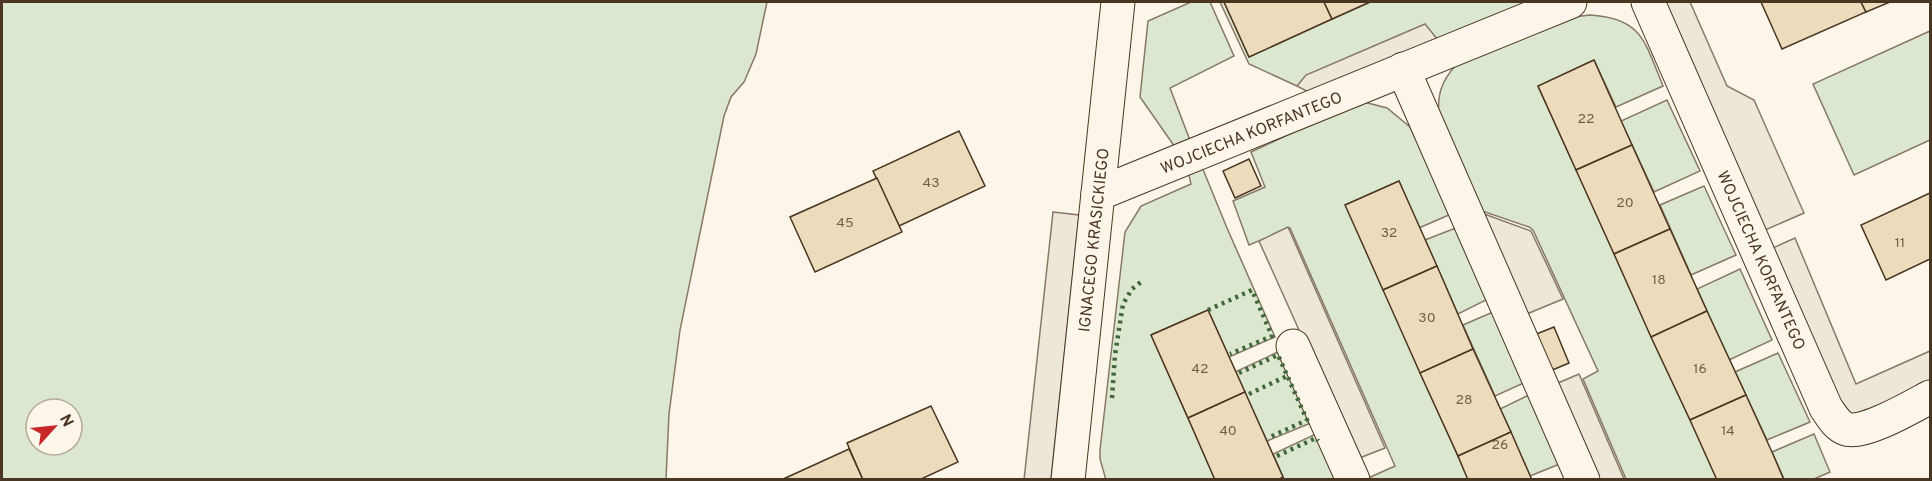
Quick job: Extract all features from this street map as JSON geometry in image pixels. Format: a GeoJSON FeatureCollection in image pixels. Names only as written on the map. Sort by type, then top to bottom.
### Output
{"type":"FeatureCollection","features":[{"type":"Feature","properties":{"kind":"street","name":"IGNACEGO KRASICKIEGO"},"geometry":{"type":"LineString","coordinates":[[1068,480],[1118,2]]}},
{"type":"Feature","properties":{"kind":"street","name":"WOJCIECHA KORFANTEGO"},"geometry":{"type":"LineString","coordinates":[[1098,194],[1570,2]]}},
{"type":"Feature","properties":{"kind":"street","name":"WOJCIECHA KORFANTEGO"},"geometry":{"type":"LineString","coordinates":[[1648,2],[1826,408],[1837,423],[1847,430],[1863,430],[1930,398]]}},
{"type":"Feature","properties":{"kind":"street"},"geometry":{"type":"LineString","coordinates":[[1403,69],[1583,480]]}},
{"type":"Feature","properties":{"kind":"street"},"geometry":{"type":"LineString","coordinates":[[1293,346],[1353,480]]}},
{"type":"Feature","properties":{"kind":"green space"},"geometry":{"type":"Polygon","coordinates":[[[2,2],[767,2],[756,54],[744,82],[731,97],[724,116],[680,330],[669,414],[666,479],[2,479],[2,2]]]}},
{"type":"Feature","properties":{"kind":"green space"},"geometry":{"type":"Polygon","coordinates":[[[1191,2],[1210,2],[1234,56],[1170,88],[1191,143],[1177,150],[1140,97],[1148,21],[1191,2]]]}},
{"type":"Feature","properties":{"kind":"green space"},"geometry":{"type":"Polygon","coordinates":[[[1220,2],[1224,2],[1249,57],[1370,2],[1543,2],[1451,39],[1307,75],[1297,86],[1249,64],[1220,2]]]}},
{"type":"Feature","properties":{"kind":"green space"},"geometry":{"type":"Polygon","coordinates":[[[1590,15],[1608,17],[1632,27],[1646,45],[1663,86],[1616,107],[1594,60],[1538,86],[1717,479],[1626,479],[1583,379],[1598,371],[1533,230],[1482,211],[1439,120],[1443,83],[1457,64],[1574,17],[1590,15]]]}},
{"type":"Feature","properties":{"kind":"green space"},"geometry":{"type":"Polygon","coordinates":[[[1930,31],[1930,140],[1854,175],[1813,84],[1930,31]]]}},
{"type":"Feature","properties":{"kind":"green space"},"geometry":{"type":"Polygon","coordinates":[[[1667,100],[1700,171],[1654,192],[1621,121],[1667,100]]]}},
{"type":"Feature","properties":{"kind":"green space"},"geometry":{"type":"Polygon","coordinates":[[[1360,101],[1387,108],[1410,127],[1451,214],[1419,228],[1399,181],[1346,205],[1468,479],[1366,479],[1395,466],[1290,228],[1249,245],[1233,201],[1265,187],[1251,152],[1360,101]]]}},
{"type":"Feature","properties":{"kind":"green space"},"geometry":{"type":"Polygon","coordinates":[[[1202,167],[1275,337],[1229,357],[1208,310],[1151,335],[1215,479],[1106,480],[1100,450],[1125,232],[1141,206],[1191,184],[1188,171],[1202,167]]]}},
{"type":"Feature","properties":{"kind":"green space"},"geometry":{"type":"Polygon","coordinates":[[[1704,186],[1736,255],[1691,275],[1660,205],[1704,186]]]}},
{"type":"Feature","properties":{"kind":"green space"},"geometry":{"type":"Polygon","coordinates":[[[1453,229],[1458,230],[1488,299],[1458,314],[1425,240],[1453,229]]]}},
{"type":"Feature","properties":{"kind":"green space"},"geometry":{"type":"Polygon","coordinates":[[[1740,269],[1772,340],[1729,360],[1697,289],[1740,269]]]}},
{"type":"Feature","properties":{"kind":"green space"},"geometry":{"type":"Polygon","coordinates":[[[1493,312],[1526,382],[1495,396],[1463,325],[1493,312]]]}},
{"type":"Feature","properties":{"kind":"green space"},"geometry":{"type":"Polygon","coordinates":[[[1280,351],[1313,422],[1267,441],[1235,372],[1280,351]]]}},
{"type":"Feature","properties":{"kind":"green space"},"geometry":{"type":"Polygon","coordinates":[[[1778,353],[1810,422],[1767,440],[1735,372],[1778,353]]]}},
{"type":"Feature","properties":{"kind":"green space"},"geometry":{"type":"Polygon","coordinates":[[[1531,394],[1562,463],[1530,476],[1500,409],[1531,394]]]}},
{"type":"Feature","properties":{"kind":"green space"},"geometry":{"type":"Polygon","coordinates":[[[1318,433],[1338,479],[1284,479],[1273,454],[1318,433]]]}},
{"type":"Feature","properties":{"kind":"green space"},"geometry":{"type":"Polygon","coordinates":[[[1814,434],[1830,472],[1814,479],[1784,479],[1772,452],[1814,434]]]}},
{"type":"Feature","properties":{"kind":"shaded area"},"geometry":{"type":"Polygon","coordinates":[[[1654,2],[1690,2],[1727,86],[1754,100],[1804,213],[1756,234],[1654,2]]]}},
{"type":"Feature","properties":{"kind":"shaded area"},"geometry":{"type":"Polygon","coordinates":[[[1425,24],[1438,40],[1314,95],[1297,86],[1306,75],[1425,24]]]}},
{"type":"Feature","properties":{"kind":"shaded area"},"geometry":{"type":"Polygon","coordinates":[[[1476,211],[1531,231],[1563,299],[1522,316],[1476,211]]]}},
{"type":"Feature","properties":{"kind":"shaded area"},"geometry":{"type":"Polygon","coordinates":[[[1053,212],[1079,215],[1051,479],[1024,480],[1053,212]]]}},
{"type":"Feature","properties":{"kind":"shaded area"},"geometry":{"type":"Polygon","coordinates":[[[1288,227],[1385,448],[1357,459],[1259,241],[1288,227]]]}},
{"type":"Feature","properties":{"kind":"shaded area"},"geometry":{"type":"Polygon","coordinates":[[[1795,238],[1856,384],[1930,351],[1930,386],[1868,414],[1846,415],[1766,251],[1795,238]]]}},
{"type":"Feature","properties":{"kind":"shaded area"},"geometry":{"type":"Polygon","coordinates":[[[1579,374],[1624,479],[1592,479],[1551,386],[1579,374]]]}},
{"type":"Feature","properties":{"kind":"building"},"geometry":{"type":"Polygon","coordinates":[[[1224,2],[1324,2],[1332,19],[1249,57],[1224,2]]]}},
{"type":"Feature","properties":{"kind":"building"},"geometry":{"type":"Polygon","coordinates":[[[1324,2],[1370,2],[1332,19],[1324,2]]]}},
{"type":"Feature","properties":{"kind":"building"},"geometry":{"type":"Polygon","coordinates":[[[1761,2],[1861,2],[1866,12],[1782,49],[1761,2]]]}},
{"type":"Feature","properties":{"kind":"building"},"geometry":{"type":"Polygon","coordinates":[[[1861,2],[1890,2],[1866,12],[1861,2]]]}},
{"type":"Feature","properties":{"kind":"building"},"geometry":{"type":"Polygon","coordinates":[[[1594,60],[1632,145],[1576,170],[1538,86],[1594,60]]]}},
{"type":"Feature","properties":{"kind":"building"},"geometry":{"type":"Polygon","coordinates":[[[959,131],[985,186],[899,226],[873,171],[959,131]]]}},
{"type":"Feature","properties":{"kind":"building"},"geometry":{"type":"Polygon","coordinates":[[[1632,145],[1670,229],[1614,254],[1576,170],[1632,145]]]}},
{"type":"Feature","properties":{"kind":"building"},"geometry":{"type":"Polygon","coordinates":[[[1249,159],[1261,186],[1235,198],[1223,171],[1249,159]]]}},
{"type":"Feature","properties":{"kind":"building"},"geometry":{"type":"Polygon","coordinates":[[[877,178],[902,232],[815,272],[790,217],[877,178]]]}},
{"type":"Feature","properties":{"kind":"building"},"geometry":{"type":"Polygon","coordinates":[[[1399,181],[1437,266],[1383,290],[1345,205],[1399,181]]]}},
{"type":"Feature","properties":{"kind":"building"},"geometry":{"type":"Polygon","coordinates":[[[1930,193],[1930,259],[1886,280],[1861,225],[1930,193]]]}},
{"type":"Feature","properties":{"kind":"building"},"geometry":{"type":"Polygon","coordinates":[[[1670,229],[1707,311],[1651,337],[1614,254],[1670,229]]]}},
{"type":"Feature","properties":{"kind":"building"},"geometry":{"type":"Polygon","coordinates":[[[1437,266],[1473,349],[1420,373],[1383,290],[1437,266]]]}},
{"type":"Feature","properties":{"kind":"building"},"geometry":{"type":"Polygon","coordinates":[[[1208,310],[1245,392],[1188,418],[1151,335],[1208,310]]]}},
{"type":"Feature","properties":{"kind":"building"},"geometry":{"type":"Polygon","coordinates":[[[1707,311],[1746,395],[1690,420],[1651,337],[1707,311]]]}},
{"type":"Feature","properties":{"kind":"building"},"geometry":{"type":"Polygon","coordinates":[[[1554,327],[1569,363],[1550,371],[1534,335],[1554,327]]]}},
{"type":"Feature","properties":{"kind":"building"},"geometry":{"type":"Polygon","coordinates":[[[1473,349],[1511,432],[1458,456],[1420,373],[1473,349]]]}},
{"type":"Feature","properties":{"kind":"building"},"geometry":{"type":"Polygon","coordinates":[[[1245,392],[1283,477],[1278,480],[1215,480],[1188,418],[1245,392]]]}},
{"type":"Feature","properties":{"kind":"building"},"geometry":{"type":"Polygon","coordinates":[[[1746,395],[1784,480],[1717,480],[1690,420],[1746,395]]]}},
{"type":"Feature","properties":{"kind":"building"},"geometry":{"type":"Polygon","coordinates":[[[931,406],[958,462],[919,480],[863,480],[847,443],[931,406]]]}},
{"type":"Feature","properties":{"kind":"building"},"geometry":{"type":"Polygon","coordinates":[[[1511,432],[1532,480],[1468,480],[1458,456],[1511,432]]]}},
{"type":"Feature","properties":{"kind":"building"},"geometry":{"type":"Polygon","coordinates":[[[849,449],[863,480],[781,480],[849,449]]]}},
{"type":"Feature","properties":{"kind":"hedge"},"geometry":{"type":"LineString","coordinates":[[1112,398],[1115,355],[1123,304],[1132,289],[1141,282]]}},
{"type":"Feature","properties":{"kind":"hedge"},"geometry":{"type":"LineString","coordinates":[[1208,310],[1252,290],[1272,336],[1230,354]]}},
{"type":"Feature","properties":{"kind":"hedge"},"geometry":{"type":"LineString","coordinates":[[1239,373],[1278,355],[1307,420],[1268,438]]}},
{"type":"Feature","properties":{"kind":"hedge"},"geometry":{"type":"LineString","coordinates":[[1249,394],[1287,376]]}},
{"type":"Feature","properties":{"kind":"hedge"},"geometry":{"type":"LineString","coordinates":[[1277,456],[1316,438],[1318,441]]}}]}
